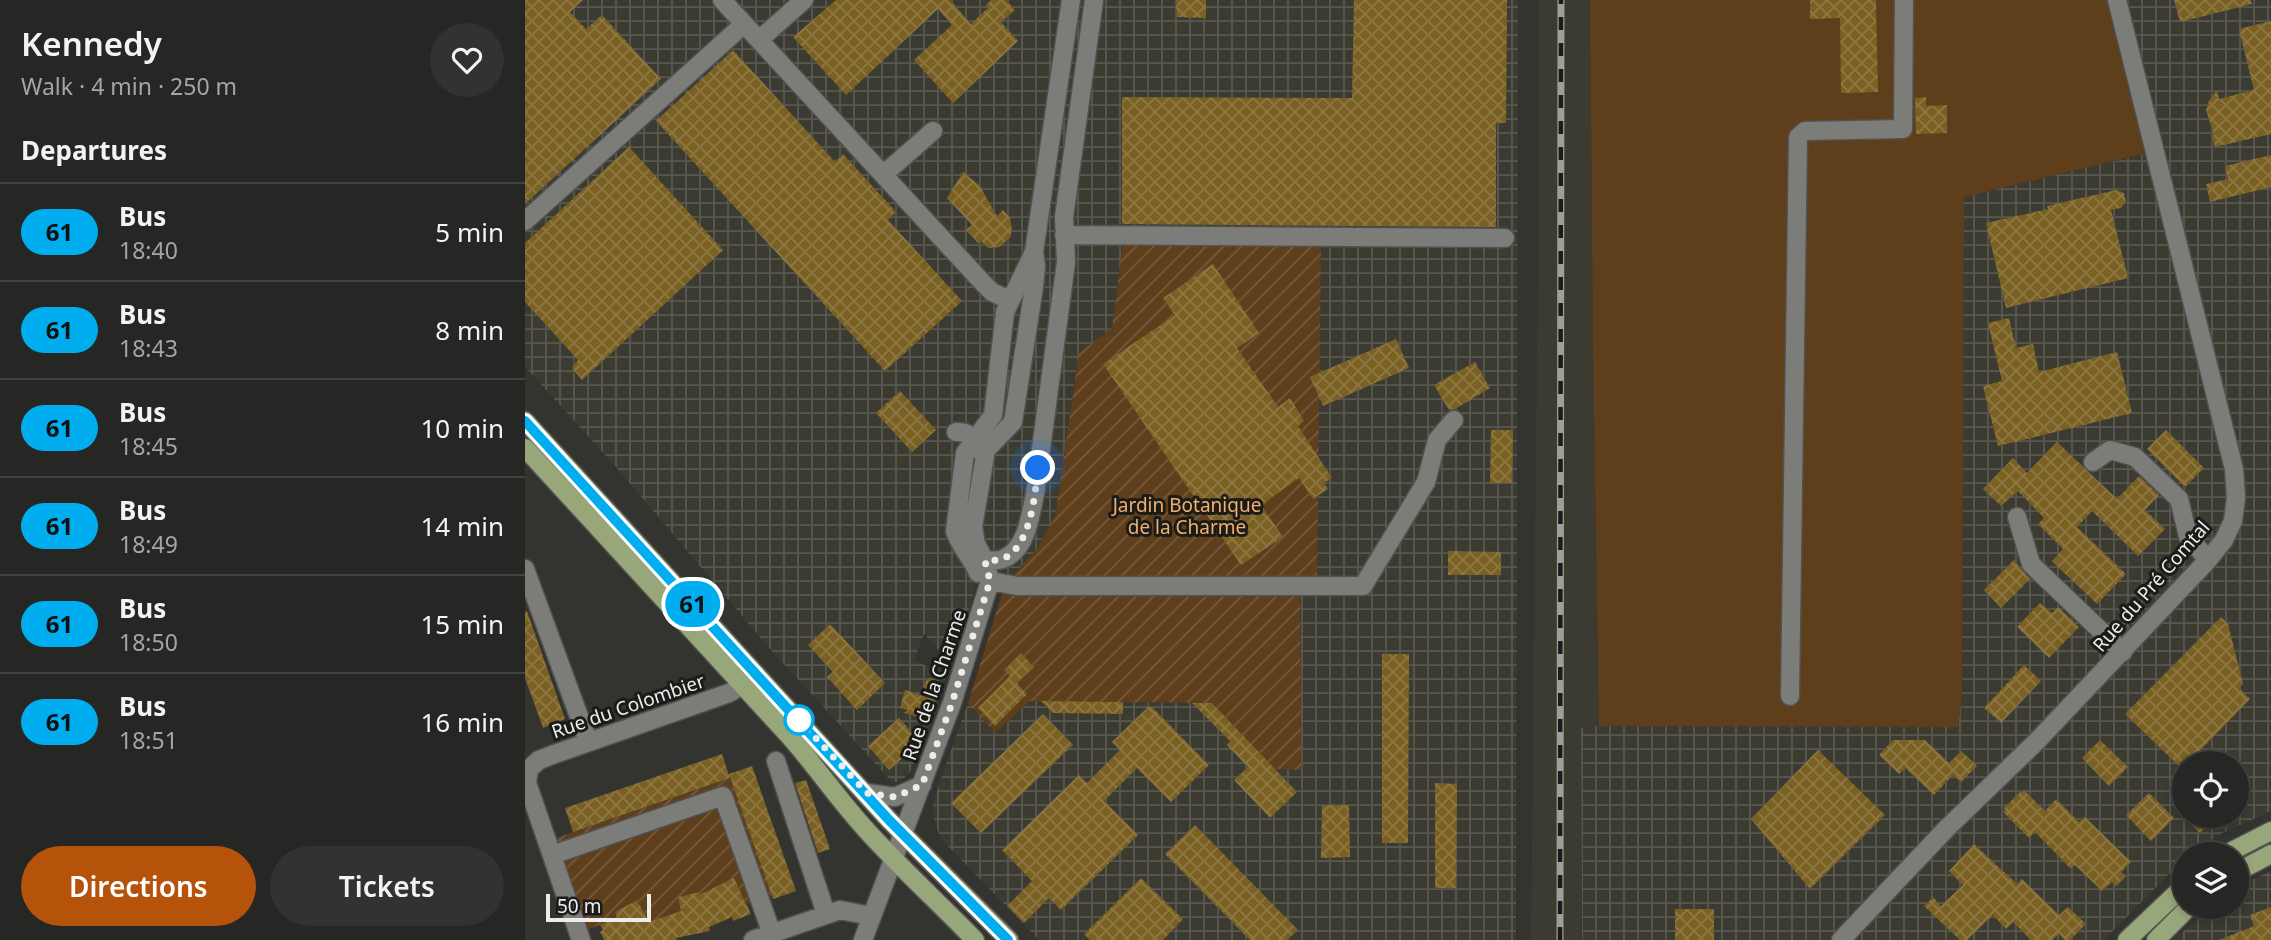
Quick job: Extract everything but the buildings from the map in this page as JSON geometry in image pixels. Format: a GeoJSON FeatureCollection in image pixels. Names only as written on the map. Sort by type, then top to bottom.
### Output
{"type":"FeatureCollection","features":[{"type":"Feature","properties":{"kind":"main road"},"geometry":{"type":"LineString","coordinates":[[525,421],[903,833],[1009,940]]}},
{"type":"Feature","properties":{"kind":"main road"},"geometry":{"type":"LineString","coordinates":[[525,448],[818,769],[843,804],[975,940]]}},
{"type":"Feature","properties":{"kind":"main road"},"geometry":{"type":"LineString","coordinates":[[2249,842],[2271,831]]}},
{"type":"Feature","properties":{"kind":"main road"},"geometry":{"type":"LineString","coordinates":[[2249,866],[2271,854]]}},
{"type":"Feature","properties":{"kind":"main road"},"geometry":{"type":"LineString","coordinates":[[2127,940],[2172,897]]}},
{"type":"Feature","properties":{"kind":"main road"},"geometry":{"type":"LineString","coordinates":[[2156,940],[2177,919]]}},
{"type":"Feature","properties":{"kind":"street"},"geometry":{"type":"LineString","coordinates":[[722,0],[1007,306],[1034,252]]}},
{"type":"Feature","properties":{"kind":"street"},"geometry":{"type":"LineString","coordinates":[[759,40],[804,0]]}},
{"type":"Feature","properties":{"kind":"street"},"geometry":{"type":"LineString","coordinates":[[1071,0],[1034,252],[1034,287],[1013,422],[986,450],[973,527],[976,544],[985,561],[990,581],[1017,586],[1363,586],[1426,482],[1437,440],[1454,420]]}},
{"type":"Feature","properties":{"kind":"street"},"geometry":{"type":"LineString","coordinates":[[985,561],[1002,559],[1020,545],[1035,494],[1066,262],[1064,217],[1094,0]]}},
{"type":"Feature","properties":{"kind":"street"},"geometry":{"type":"LineString","coordinates":[[1790,696],[1798,137],[1805,131],[1903,129],[1904,0]]}},
{"type":"Feature","properties":{"kind":"street","name":"Rue du Pré Comtal"},"geometry":{"type":"LineString","coordinates":[[1841,940],[1947,828],[2036,742],[2123,652],[2208,560],[2224,540],[2233,521],[2236,497],[2234,469],[2117,0]]}},
{"type":"Feature","properties":{"kind":"street"},"geometry":{"type":"LineString","coordinates":[[525,221],[744,24]]}},
{"type":"Feature","properties":{"kind":"street"},"geometry":{"type":"LineString","coordinates":[[884,174],[933,131]]}},
{"type":"Feature","properties":{"kind":"street"},"geometry":{"type":"LineString","coordinates":[[1064,235],[1505,238]]}},
{"type":"Feature","properties":{"kind":"street","name":"Rue de la Charme"},"geometry":{"type":"LineString","coordinates":[[984,601],[977,569],[958,543],[955,531],[965,453],[993,415],[1007,306]]}},
{"type":"Feature","properties":{"kind":"street"},"geometry":{"type":"LineString","coordinates":[[956,432],[964,431],[971,435],[978,448],[982,474]]}},
{"type":"Feature","properties":{"kind":"street"},"geometry":{"type":"LineString","coordinates":[[2093,462],[2110,450],[2135,457],[2179,499],[2188,536],[2208,560]]}},
{"type":"Feature","properties":{"kind":"street"},"geometry":{"type":"LineString","coordinates":[[2017,517],[2031,564],[2123,652]]}},
{"type":"Feature","properties":{"kind":"street"},"geometry":{"type":"LineString","coordinates":[[525,569],[588,741]]}},
{"type":"Feature","properties":{"kind":"street","name":"Rue de la Charme"},"geometry":{"type":"LineString","coordinates":[[863,940],[952,703],[990,581]]}},
{"type":"Feature","properties":{"kind":"street","name":"Rue du Colombier"},"geometry":{"type":"LineString","coordinates":[[527,769],[539,761],[588,741],[729,693],[741,686]]}},
{"type":"Feature","properties":{"kind":"street"},"geometry":{"type":"LineString","coordinates":[[776,761],[826,914]]}},
{"type":"Feature","properties":{"kind":"street"},"geometry":{"type":"LineString","coordinates":[[527,769],[527,783],[581,940]]}},
{"type":"Feature","properties":{"kind":"street"},"geometry":{"type":"LineString","coordinates":[[867,793],[895,797],[922,785]]}},
{"type":"Feature","properties":{"kind":"street"},"geometry":{"type":"LineString","coordinates":[[552,855],[723,796],[772,934]]}},
{"type":"Feature","properties":{"kind":"street"},"geometry":{"type":"LineString","coordinates":[[753,940],[840,910],[871,916]]}},
{"type":"Feature","properties":{"kind":"shaded area"},"geometry":{"type":"Polygon","coordinates":[[[525,0],[1518,0],[1516,940],[1039,940],[942,840],[935,825],[933,804],[968,703],[995,733],[1030,701],[1212,703],[1274,769],[1123,244],[1112,328],[1079,353],[1055,517],[1037,549],[1005,584],[977,579],[950,662],[924,634],[914,660],[946,675],[927,733],[910,772],[901,781],[893,783],[770,649],[616,467],[525,367],[525,0]]]}},
{"type":"Feature","properties":{"kind":"shaded area"},"geometry":{"type":"Polygon","coordinates":[[[1538,0],[1590,0],[1599,726],[1581,738],[1581,940],[1531,940],[1538,0]]]}},
{"type":"Feature","properties":{"kind":"shaded area"},"geometry":{"type":"Polygon","coordinates":[[[2127,0],[2271,0],[2271,811],[2249,821],[2249,751],[2172,751],[2172,828],[2233,828],[2208,842],[2172,842],[2172,871],[2104,940],[1582,940],[1581,728],[1958,727],[1962,692],[1964,197],[2165,149],[2127,0]]]}},
{"type":"Feature","properties":{"kind":"shaded area"},"geometry":{"type":"Polygon","coordinates":[[[2271,871],[2271,940],[2173,940],[2198,919],[2249,919],[2249,881],[2271,871]]]}},
{"type":"Feature","properties":{"kind":"green space"},"geometry":{"type":"Polygon","coordinates":[[[1590,0],[2108,0],[2147,153],[1964,197],[1962,692],[1958,727],[1599,726],[1590,0]]]}},
{"type":"Feature","properties":{"kind":"green space","name":"Jardin Botanique de la Charme"},"geometry":{"type":"Polygon","coordinates":[[[1123,244],[1321,246],[1317,586],[1300,587],[1301,770],[1274,769],[1212,703],[1030,701],[995,733],[968,703],[1005,584],[1037,549],[1055,517],[1079,353],[1112,328],[1123,244]]]}},
{"type":"Feature","properties":{"kind":"green space"},"geometry":{"type":"Polygon","coordinates":[[[731,778],[772,896],[747,904],[734,879],[703,898],[700,892],[678,897],[681,912],[649,922],[637,900],[615,912],[617,917],[578,933],[547,841],[731,778]]]}},
{"type":"Feature","properties":{"kind":"railway"},"geometry":{"type":"LineString","coordinates":[[1560,940],[1561,0]]}},
{"type":"Feature","properties":{"kind":"bus line","name":"61"},"geometry":{"type":"LineString","coordinates":[[525,421],[889,820],[1008,940]]}},
{"type":"Feature","properties":{"kind":"route"},"geometry":{"type":"LineString","coordinates":[[799,720],[867,793],[895,797],[922,785],[952,703],[990,581],[985,561],[1002,559],[1020,545],[1028,525],[1038,468]]}}]}
